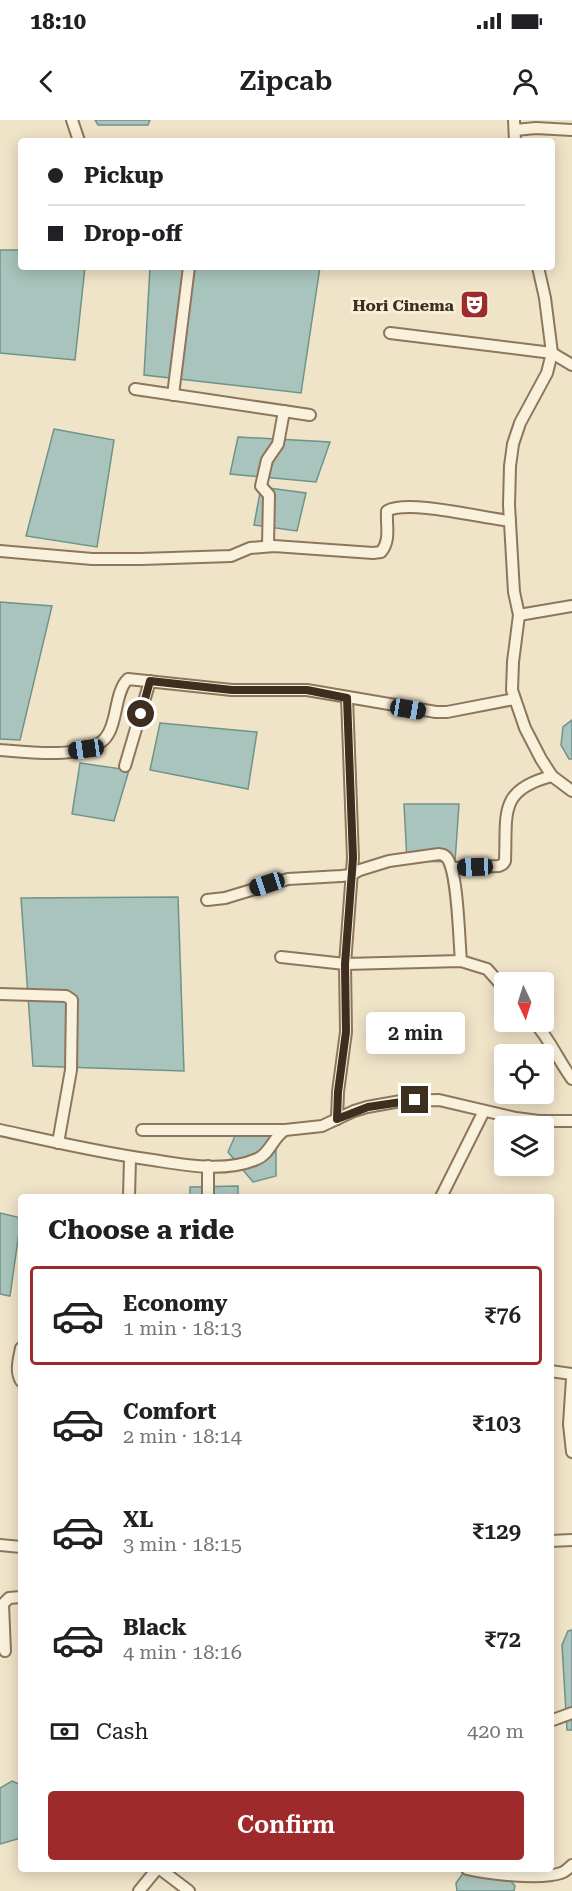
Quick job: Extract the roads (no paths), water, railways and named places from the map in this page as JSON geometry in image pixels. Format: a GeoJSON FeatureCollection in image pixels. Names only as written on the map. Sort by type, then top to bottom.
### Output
{"type":"FeatureCollection","features":[{"type":"Feature","properties":{"kind":"street"},"geometry":{"type":"LineString","coordinates":[[72,120],[78,138]]}},
{"type":"Feature","properties":{"kind":"street"},"geometry":{"type":"LineString","coordinates":[[515,130],[536,128],[572,130]]}},
{"type":"Feature","properties":{"kind":"street"},"geometry":{"type":"LineString","coordinates":[[173,395],[189,270]]}},
{"type":"Feature","properties":{"kind":"street"},"geometry":{"type":"LineString","coordinates":[[539,270],[545,298],[552,353],[547,373],[520,423],[513,444],[510,466],[514,592],[519,615],[512,681],[514,699],[530,738],[552,776],[572,791]]}},
{"type":"Feature","properties":{"kind":"street"},"geometry":{"type":"LineString","coordinates":[[390,333],[552,353],[572,365]]}},
{"type":"Feature","properties":{"kind":"street"},"geometry":{"type":"LineString","coordinates":[[135,389],[310,415]]}},
{"type":"Feature","properties":{"kind":"street"},"geometry":{"type":"LineString","coordinates":[[268,546],[269,495],[261,486],[267,460],[278,444],[284,411]]}},
{"type":"Feature","properties":{"kind":"street"},"geometry":{"type":"LineString","coordinates":[[0,551],[92,559],[231,556],[250,548],[268,546],[373,553],[381,552],[385,546],[387,511],[417,507],[510,521]]}},
{"type":"Feature","properties":{"kind":"street"},"geometry":{"type":"LineString","coordinates":[[519,615],[572,606]]}},
{"type":"Feature","properties":{"kind":"street"},"geometry":{"type":"LineString","coordinates":[[0,750],[71,751],[86,749],[102,742],[108,734],[125,681],[133,679],[232,690],[307,690],[436,712],[447,712],[514,699]]}},
{"type":"Feature","properties":{"kind":"street"},"geometry":{"type":"LineString","coordinates":[[125,766],[150,681]]}},
{"type":"Feature","properties":{"kind":"street"},"geometry":{"type":"LineString","coordinates":[[337,1119],[346,1032],[345,964],[352,833],[347,698]]}},
{"type":"Feature","properties":{"kind":"street"},"geometry":{"type":"LineString","coordinates":[[452,868],[503,864],[507,806],[512,797],[525,785],[552,776]]}},
{"type":"Feature","properties":{"kind":"street"},"geometry":{"type":"LineString","coordinates":[[207,900],[225,898],[288,879],[351,874],[389,861],[439,854],[448,858],[452,868],[461,961]]}},
{"type":"Feature","properties":{"kind":"street"},"geometry":{"type":"LineString","coordinates":[[281,957],[345,964],[461,961],[487,969],[494,977]]}},
{"type":"Feature","properties":{"kind":"street"},"geometry":{"type":"LineString","coordinates":[[0,994],[66,996],[72,1000],[71,1070],[58,1143]]}},
{"type":"Feature","properties":{"kind":"street"},"geometry":{"type":"LineString","coordinates":[[542,1032],[572,1078]]}},
{"type":"Feature","properties":{"kind":"street"},"geometry":{"type":"LineString","coordinates":[[142,1130],[285,1130],[322,1126],[368,1107],[415,1100],[439,1100],[538,1121],[572,1121]]}},
{"type":"Feature","properties":{"kind":"street"},"geometry":{"type":"LineString","coordinates":[[442,1194],[484,1111]]}},
{"type":"Feature","properties":{"kind":"street"},"geometry":{"type":"LineString","coordinates":[[0,1130],[130,1157],[227,1166],[260,1158],[285,1130]]}},
{"type":"Feature","properties":{"kind":"street"},"geometry":{"type":"LineString","coordinates":[[129,1194],[130,1157]]}},
{"type":"Feature","properties":{"kind":"street"},"geometry":{"type":"LineString","coordinates":[[208,1166],[208,1194]]}},
{"type":"Feature","properties":{"kind":"street"},"geometry":{"type":"LineString","coordinates":[[554,1372],[572,1376],[569,1424],[572,1452]]}},
{"type":"Feature","properties":{"kind":"street"},"geometry":{"type":"LineString","coordinates":[[554,1541],[572,1540]]}},
{"type":"Feature","properties":{"kind":"street"},"geometry":{"type":"LineString","coordinates":[[0,1545],[18,1547]]}},
{"type":"Feature","properties":{"kind":"street"},"geometry":{"type":"LineString","coordinates":[[5,1651],[3,1604],[9,1598],[18,1597]]}},
{"type":"Feature","properties":{"kind":"street"},"geometry":{"type":"LineString","coordinates":[[554,1720],[572,1713]]}},
{"type":"Feature","properties":{"kind":"street"},"geometry":{"type":"LineString","coordinates":[[488,1872],[510,1875],[546,1875],[562,1873],[572,1865]]}},
{"type":"Feature","properties":{"kind":"street"},"geometry":{"type":"LineString","coordinates":[[139,1891],[155,1872]]}},
{"type":"Feature","properties":{"kind":"street"},"geometry":{"type":"LineString","coordinates":[[162,1872],[189,1891]]}},
{"type":"Feature","properties":{"kind":"water"},"geometry":{"type":"Polygon","coordinates":[[[95,120],[150,120],[148,125],[98,125],[95,120]]]}},
{"type":"Feature","properties":{"kind":"water"},"geometry":{"type":"Polygon","coordinates":[[[0,250],[18,250],[18,270],[85,270],[75,360],[0,353],[0,250]]]}},
{"type":"Feature","properties":{"kind":"water"},"geometry":{"type":"Polygon","coordinates":[[[150,270],[320,270],[301,393],[144,375],[150,270]]]}},
{"type":"Feature","properties":{"kind":"water"},"geometry":{"type":"Polygon","coordinates":[[[54,429],[114,440],[97,547],[26,536],[54,429]]]}},
{"type":"Feature","properties":{"kind":"water"},"geometry":{"type":"Polygon","coordinates":[[[238,437],[330,442],[316,482],[230,474],[238,437]]]}},
{"type":"Feature","properties":{"kind":"water"},"geometry":{"type":"Polygon","coordinates":[[[261,487],[306,493],[297,531],[254,525],[261,487]]]}},
{"type":"Feature","properties":{"kind":"water"},"geometry":{"type":"Polygon","coordinates":[[[0,602],[52,606],[20,740],[0,739],[0,602]]]}},
{"type":"Feature","properties":{"kind":"water"},"geometry":{"type":"Polygon","coordinates":[[[572,720],[572,759],[569,759],[561,745],[563,727],[572,720]]]}},
{"type":"Feature","properties":{"kind":"water"},"geometry":{"type":"Polygon","coordinates":[[[160,723],[257,732],[248,789],[150,770],[160,723]]]}},
{"type":"Feature","properties":{"kind":"water"},"geometry":{"type":"Polygon","coordinates":[[[80,763],[129,770],[114,821],[72,814],[80,763]]]}},
{"type":"Feature","properties":{"kind":"water"},"geometry":{"type":"Polygon","coordinates":[[[404,804],[459,804],[455,862],[407,861],[404,804]]]}},
{"type":"Feature","properties":{"kind":"water"},"geometry":{"type":"Polygon","coordinates":[[[178,897],[184,1071],[33,1066],[21,898],[178,897]]]}},
{"type":"Feature","properties":{"kind":"water"},"geometry":{"type":"Polygon","coordinates":[[[238,1129],[276,1129],[276,1176],[253,1182],[228,1152],[238,1129]]]}},
{"type":"Feature","properties":{"kind":"water"},"geometry":{"type":"Polygon","coordinates":[[[238,1186],[238,1194],[190,1194],[190,1187],[238,1186]]]}},
{"type":"Feature","properties":{"kind":"water"},"geometry":{"type":"Polygon","coordinates":[[[0,1213],[18,1217],[18,1239],[10,1296],[0,1294],[0,1213]]]}},
{"type":"Feature","properties":{"kind":"water"},"geometry":{"type":"Polygon","coordinates":[[[572,1630],[572,1730],[567,1730],[562,1645],[568,1631],[572,1630]]]}},
{"type":"Feature","properties":{"kind":"water"},"geometry":{"type":"Polygon","coordinates":[[[12,1781],[18,1784],[18,1839],[0,1844],[0,1788],[12,1781]]]}},
{"type":"Feature","properties":{"kind":"water"},"geometry":{"type":"Polygon","coordinates":[[[464,1872],[503,1872],[515,1886],[514,1891],[457,1891],[456,1883],[464,1872]]]}},
{"type":"Feature","properties":{"kind":"place","name":"Hori Cinema"},"geometry":{"type":"Point","coordinates":[475,305]}}]}
